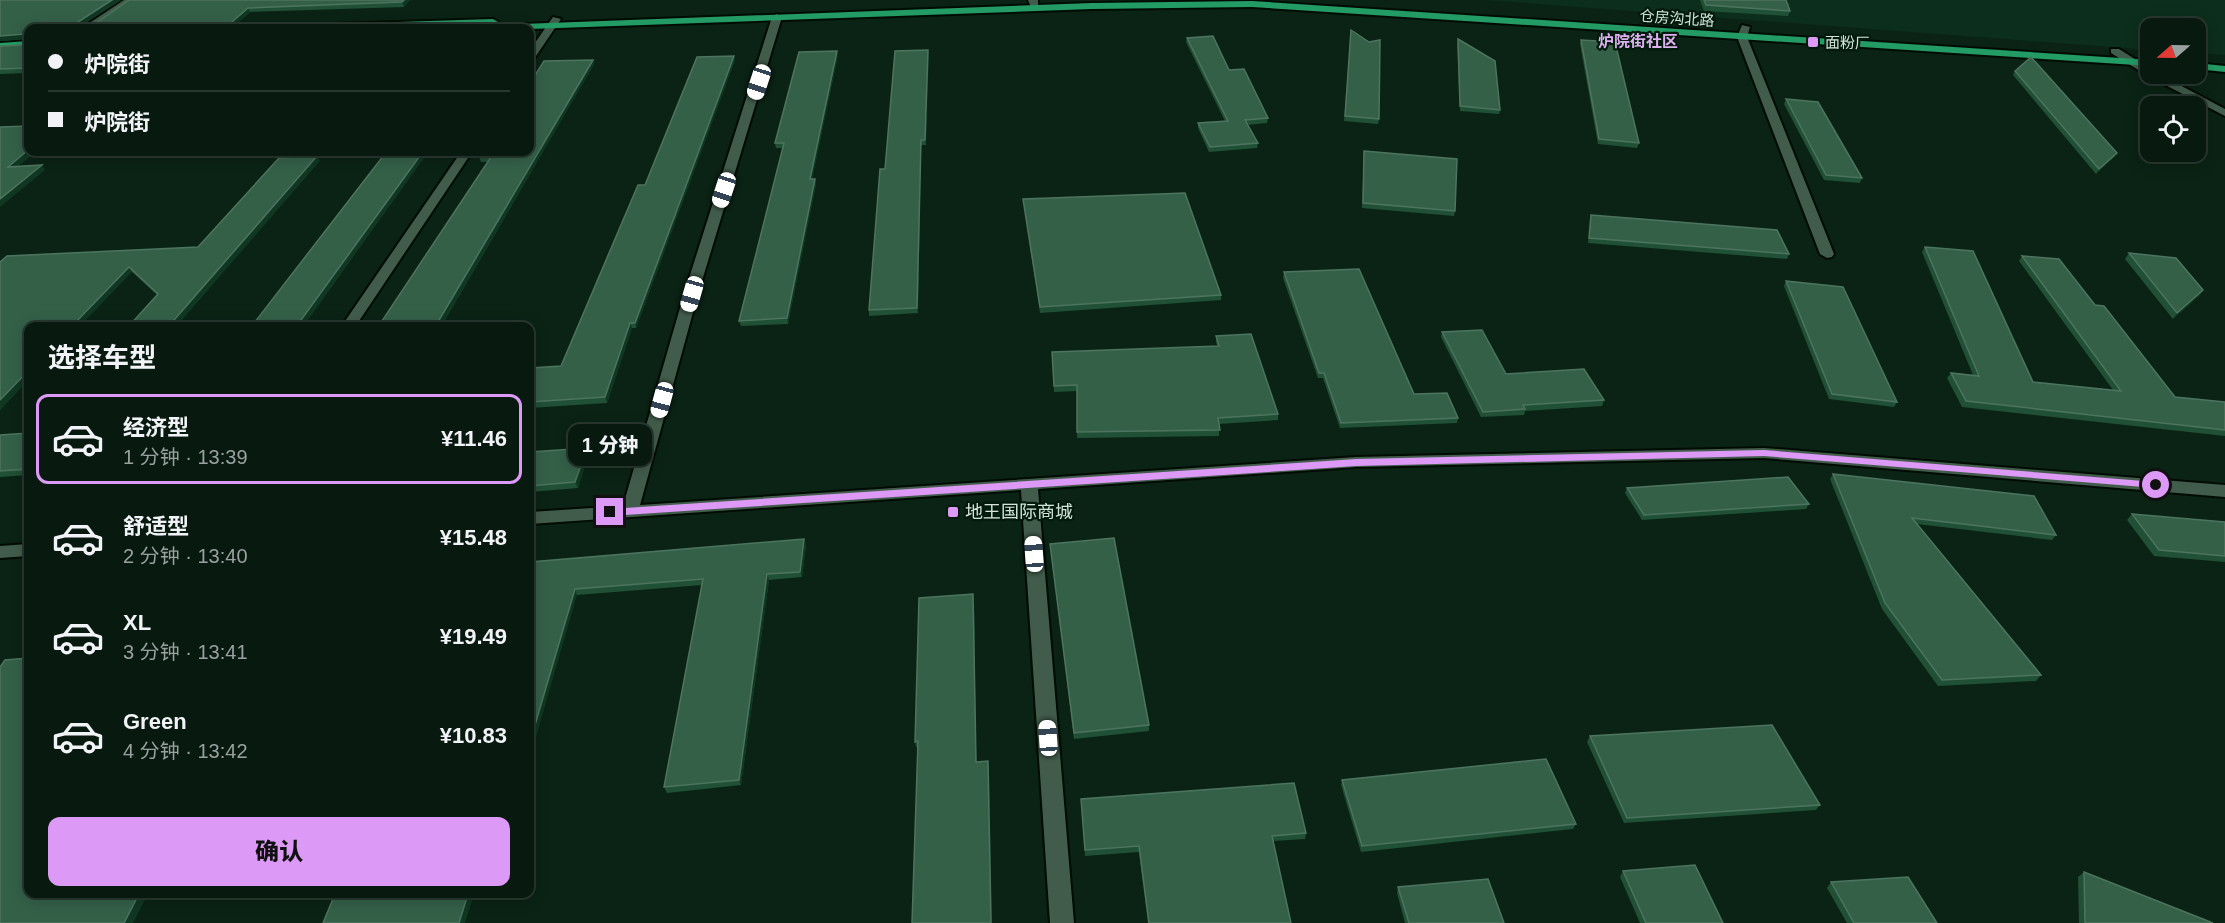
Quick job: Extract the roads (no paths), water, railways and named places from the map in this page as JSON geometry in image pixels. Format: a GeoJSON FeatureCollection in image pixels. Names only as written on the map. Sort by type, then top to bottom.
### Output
{"type":"FeatureCollection","features":[{"type":"Feature","properties":{"kind":"main road","name":"仓房沟北路"},"geometry":{"type":"LineString","coordinates":[[1033,3],[1052,0]]}},
{"type":"Feature","properties":{"kind":"main road","name":"仓房沟北路"},"geometry":{"type":"LineString","coordinates":[[1327,0],[2140,62]]}},
{"type":"Feature","properties":{"kind":"main road","name":"仓房沟北路"},"geometry":{"type":"LineString","coordinates":[[503,24],[777,17],[1015,3]]}},
{"type":"Feature","properties":{"kind":"main road","name":"仓房沟北路"},"geometry":{"type":"LineString","coordinates":[[534,24],[1015,3],[1252,4],[2140,53]]}},
{"type":"Feature","properties":{"kind":"main road"},"geometry":{"type":"LineString","coordinates":[[0,39],[24,38]]}},
{"type":"Feature","properties":{"kind":"main road"},"geometry":{"type":"LineString","coordinates":[[0,46],[24,44]]}},
{"type":"Feature","properties":{"kind":"main road"},"geometry":{"type":"LineString","coordinates":[[2206,58],[2225,59]]}},
{"type":"Feature","properties":{"kind":"main road"},"geometry":{"type":"LineString","coordinates":[[2206,67],[2225,69]]}},
{"type":"Feature","properties":{"kind":"street"},"geometry":{"type":"LineString","coordinates":[[93,24],[130,0]]}},
{"type":"Feature","properties":{"kind":"street"},"geometry":{"type":"LineString","coordinates":[[630,511],[692,294],[777,17]]}},
{"type":"Feature","properties":{"kind":"street"},"geometry":{"type":"LineString","coordinates":[[534,51],[553,23]]}},
{"type":"Feature","properties":{"kind":"street"},"geometry":{"type":"LineString","coordinates":[[1744,32],[1827,254]]}},
{"type":"Feature","properties":{"kind":"street"},"geometry":{"type":"LineString","coordinates":[[2115,51],[2140,67]]}},
{"type":"Feature","properties":{"kind":"street"},"geometry":{"type":"LineString","coordinates":[[2172,84],[2225,113]]}},
{"type":"Feature","properties":{"kind":"street"},"geometry":{"type":"LineString","coordinates":[[351,322],[463,156]]}},
{"type":"Feature","properties":{"kind":"street"},"geometry":{"type":"LineString","coordinates":[[534,518],[1356,462],[1764,453],[2225,491]]}},
{"type":"Feature","properties":{"kind":"street"},"geometry":{"type":"LineString","coordinates":[[1029,484],[1062,923]]}},
{"type":"Feature","properties":{"kind":"street"},"geometry":{"type":"LineString","coordinates":[[3,556],[24,551]]}},
{"type":"Feature","properties":{"kind":"place","name":"面粉厂"},"geometry":{"type":"Point","coordinates":[1813,42]}},
{"type":"Feature","properties":{"kind":"place","name":"地王国际商城"},"geometry":{"type":"Point","coordinates":[953,512]}},
{"type":"Feature","properties":{"kind":"district","name":"炉院街社区"},"geometry":{"type":"Point","coordinates":[1638,41]}}]}
